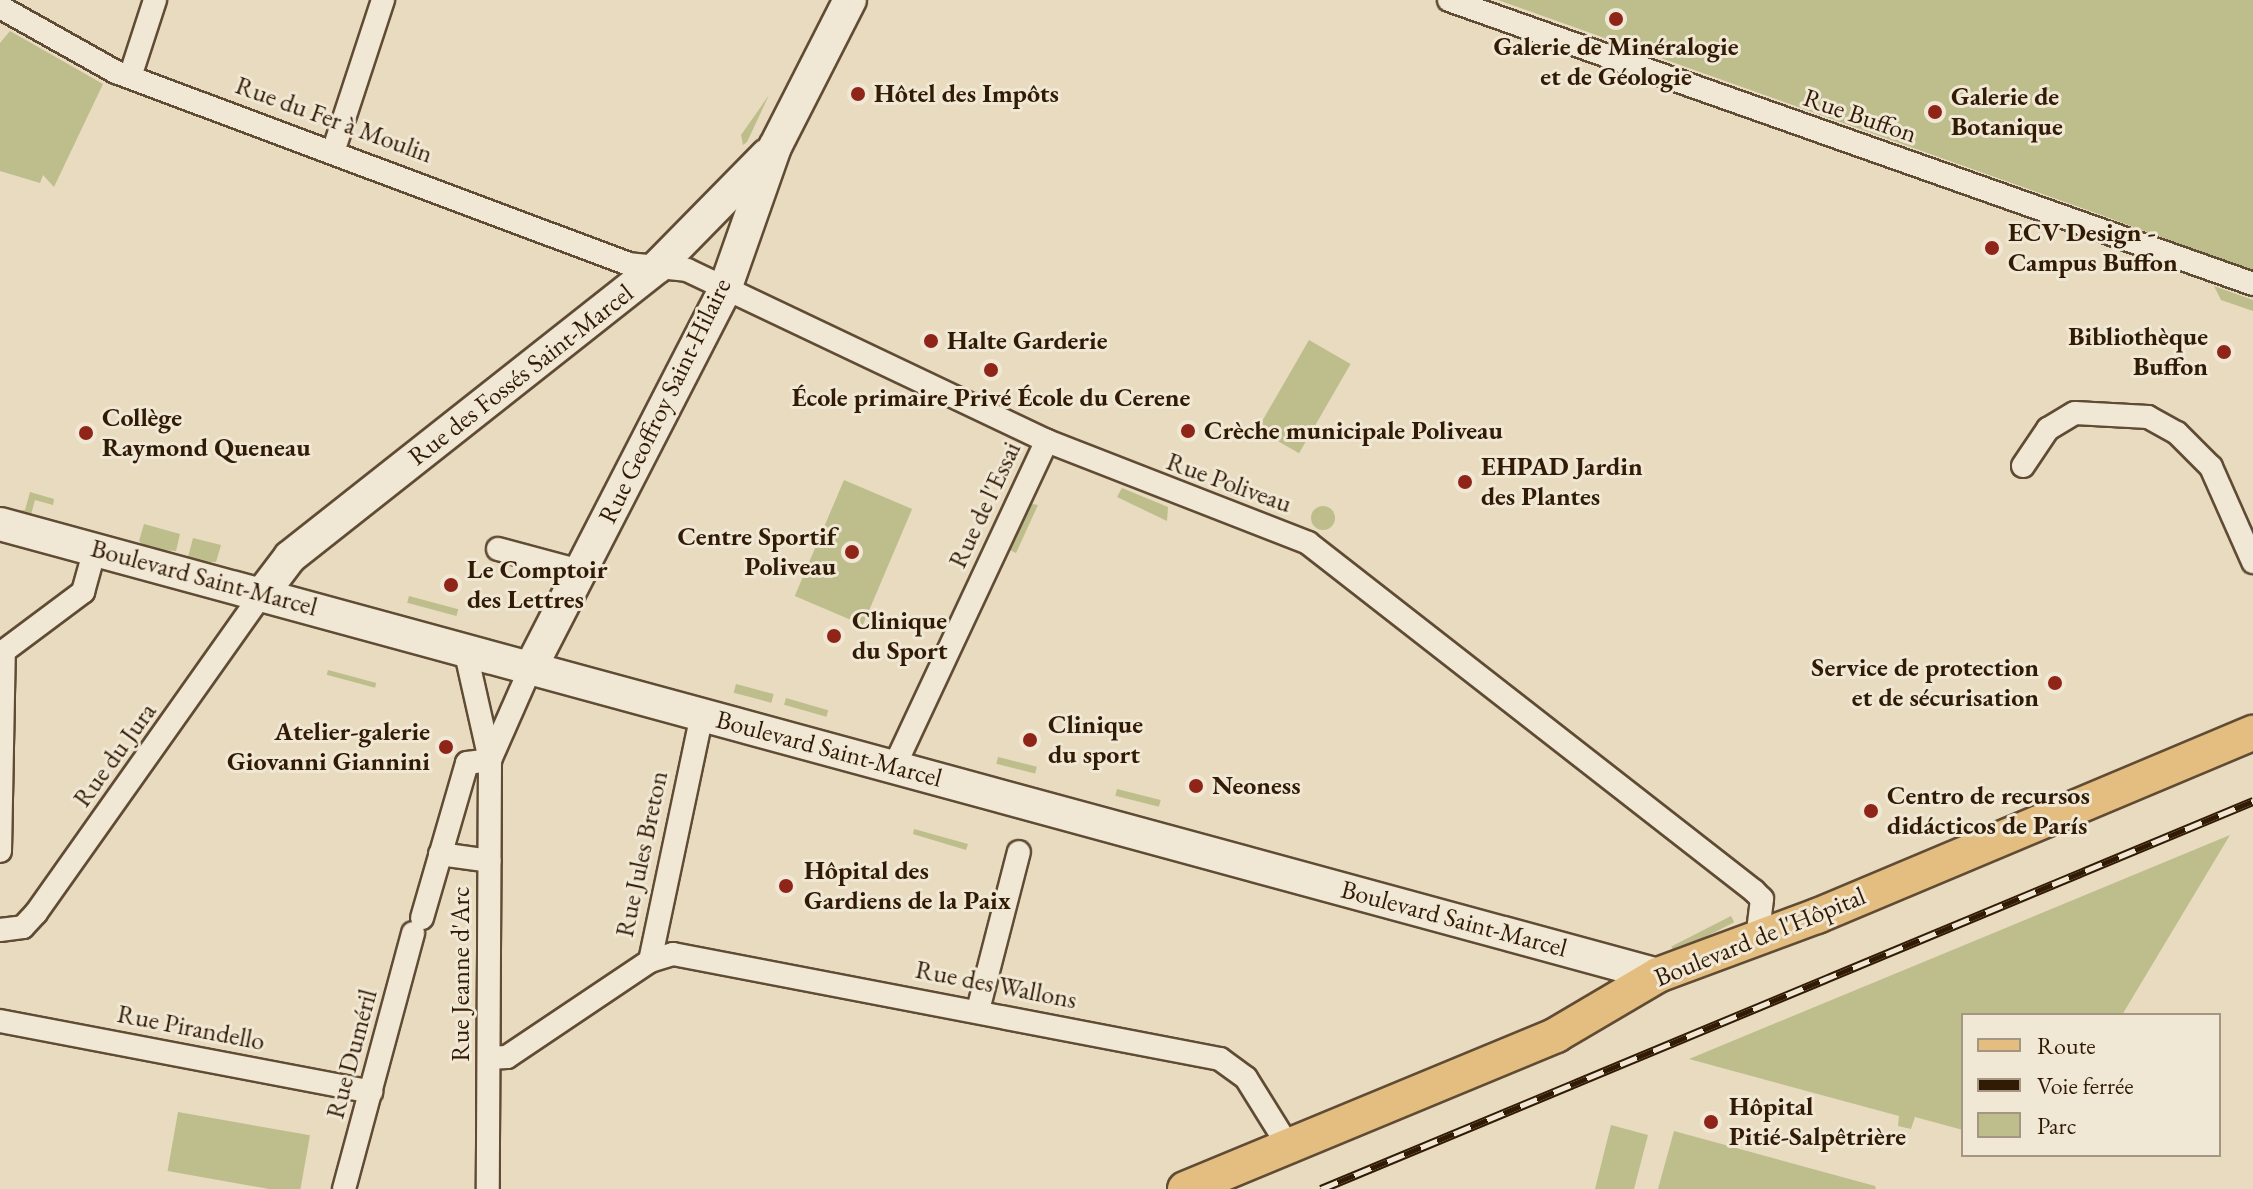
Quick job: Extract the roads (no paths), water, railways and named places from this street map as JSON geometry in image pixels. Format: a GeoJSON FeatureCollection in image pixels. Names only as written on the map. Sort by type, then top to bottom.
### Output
{"type":"FeatureCollection","features":[{"type":"Feature","properties":{"kind":"main road","name":"Rue Geoffroy Saint-Hilaire"},"geometry":{"type":"LineString","coordinates":[[531,667],[725,289],[775,147],[850,0]]}},
{"type":"Feature","properties":{"kind":"main road","name":"Rue des Fossés Saint-Marcel"},"geometry":{"type":"LineString","coordinates":[[262,594],[290,557],[657,267],[775,147]]}},
{"type":"Feature","properties":{"kind":"main road","name":"Boulevard Saint-Marcel"},"geometry":{"type":"LineString","coordinates":[[0,524],[1658,975]]}},
{"type":"Feature","properties":{"kind":"main road","name":"Boulevard de l'Hôpital"},"geometry":{"type":"LineString","coordinates":[[1185,1189],[1556,1035],[1658,975],[1757,938],[2253,733]]}},
{"type":"Feature","properties":{"kind":"street"},"geometry":{"type":"LineString","coordinates":[[130,77],[155,0]]}},
{"type":"Feature","properties":{"kind":"street"},"geometry":{"type":"LineString","coordinates":[[334,149],[383,0]]}},
{"type":"Feature","properties":{"kind":"street","name":"Rue Buffon"},"geometry":{"type":"LineString","coordinates":[[1449,0],[2253,284]]}},
{"type":"Feature","properties":{"kind":"street","name":"Rue du Fer à Moulin"},"geometry":{"type":"LineString","coordinates":[[0,7],[130,77],[334,149],[629,264],[657,267]]}},
{"type":"Feature","properties":{"kind":"street","name":"Rue Poliveau"},"geometry":{"type":"LineString","coordinates":[[657,267],[687,270],[1047,441],[1182,498],[1248,516],[1308,543],[1361,579],[1754,891],[1762,899],[1757,938]]}},
{"type":"Feature","properties":{"kind":"street"},"geometry":{"type":"LineString","coordinates":[[2023,466],[2048,429],[2075,413],[2148,417],[2177,433],[2211,467],[2253,562]]}},
{"type":"Feature","properties":{"kind":"street","name":"Rue de l'Essai"},"geometry":{"type":"LineString","coordinates":[[894,767],[1047,441]]}},
{"type":"Feature","properties":{"kind":"street"},"geometry":{"type":"LineString","coordinates":[[0,851],[2,653],[83,592],[95,549]]}},
{"type":"Feature","properties":{"kind":"street"},"geometry":{"type":"LineString","coordinates":[[498,549],[580,571]]}},
{"type":"Feature","properties":{"kind":"street","name":"Rue du Jura"},"geometry":{"type":"LineString","coordinates":[[0,930],[23,927],[36,913],[262,594]]}},
{"type":"Feature","properties":{"kind":"street","name":"Rue Jeanne d'Arc"},"geometry":{"type":"LineString","coordinates":[[465,649],[490,760],[488,1189]]}},
{"type":"Feature","properties":{"kind":"street","name":"Rue Jeanne d'Arc"},"geometry":{"type":"LineString","coordinates":[[490,760],[531,667]]}},
{"type":"Feature","properties":{"kind":"street","name":"Rue Jules Breton"},"geometry":{"type":"LineString","coordinates":[[489,1058],[507,1057],[650,961],[702,714]]}},
{"type":"Feature","properties":{"kind":"street","name":"Rue Duméril"},"geometry":{"type":"LineString","coordinates":[[344,1189],[417,926],[467,763],[490,760]]}},
{"type":"Feature","properties":{"kind":"street"},"geometry":{"type":"LineString","coordinates":[[978,1010],[1019,852]]}},
{"type":"Feature","properties":{"kind":"street"},"geometry":{"type":"LineString","coordinates":[[440,854],[490,861]]}},
{"type":"Feature","properties":{"kind":"street","name":"Rue des Wallons"},"geometry":{"type":"LineString","coordinates":[[650,961],[673,954],[978,1010],[1220,1059],[1246,1078],[1289,1147]]}},
{"type":"Feature","properties":{"kind":"street","name":"Rue Pirandello"},"geometry":{"type":"LineString","coordinates":[[0,1021],[371,1092]]}},
{"type":"Feature","properties":{"kind":"railway"},"geometry":{"type":"LineString","coordinates":[[1321,1189],[2253,801]]}},
{"type":"Feature","properties":{"kind":"place","name":"Galerie de Minéralogie et de Géologie"},"geometry":{"type":"Point","coordinates":[1616,19]}},
{"type":"Feature","properties":{"kind":"place","name":"Hôtel des Impôts"},"geometry":{"type":"Point","coordinates":[858,94]}},
{"type":"Feature","properties":{"kind":"place","name":"Galerie de Botanique"},"geometry":{"type":"Point","coordinates":[1935,112]}},
{"type":"Feature","properties":{"kind":"place","name":"ECV Design - Campus Buffon"},"geometry":{"type":"Point","coordinates":[1992,248]}},
{"type":"Feature","properties":{"kind":"place","name":"Halte Garderie"},"geometry":{"type":"Point","coordinates":[931,341]}},
{"type":"Feature","properties":{"kind":"place","name":"Bibliothèque Buffon"},"geometry":{"type":"Point","coordinates":[2224,352]}},
{"type":"Feature","properties":{"kind":"place","name":"École primaire Privé École du Cerene"},"geometry":{"type":"Point","coordinates":[991,370]}},
{"type":"Feature","properties":{"kind":"place","name":"Crèche municipale Poliveau"},"geometry":{"type":"Point","coordinates":[1188,431]}},
{"type":"Feature","properties":{"kind":"place","name":"Collège Raymond Queneau"},"geometry":{"type":"Point","coordinates":[86,433]}},
{"type":"Feature","properties":{"kind":"place","name":"EHPAD Jardin des Plantes"},"geometry":{"type":"Point","coordinates":[1465,482]}},
{"type":"Feature","properties":{"kind":"place","name":"Centre Sportif Poliveau"},"geometry":{"type":"Point","coordinates":[852,552]}},
{"type":"Feature","properties":{"kind":"place","name":"Le Comptoir des Lettres"},"geometry":{"type":"Point","coordinates":[451,585]}},
{"type":"Feature","properties":{"kind":"place","name":"Clinique du Sport"},"geometry":{"type":"Point","coordinates":[834,636]}},
{"type":"Feature","properties":{"kind":"place","name":"Service de protection et de sécurisation"},"geometry":{"type":"Point","coordinates":[2055,683]}},
{"type":"Feature","properties":{"kind":"place","name":"Clinique du sport"},"geometry":{"type":"Point","coordinates":[1030,740]}},
{"type":"Feature","properties":{"kind":"place","name":"Atelier-galerie Giovanni Giannini"},"geometry":{"type":"Point","coordinates":[446,747]}},
{"type":"Feature","properties":{"kind":"place","name":"Neoness"},"geometry":{"type":"Point","coordinates":[1196,786]}},
{"type":"Feature","properties":{"kind":"place","name":"Centro de recursos didácticos de París"},"geometry":{"type":"Point","coordinates":[1871,811]}},
{"type":"Feature","properties":{"kind":"place","name":"Hôpital des Gardiens de la Paix"},"geometry":{"type":"Point","coordinates":[786,886]}},
{"type":"Feature","properties":{"kind":"place","name":"Hôpital Pitié-Salpêtrière"},"geometry":{"type":"Point","coordinates":[1711,1122]}}]}
